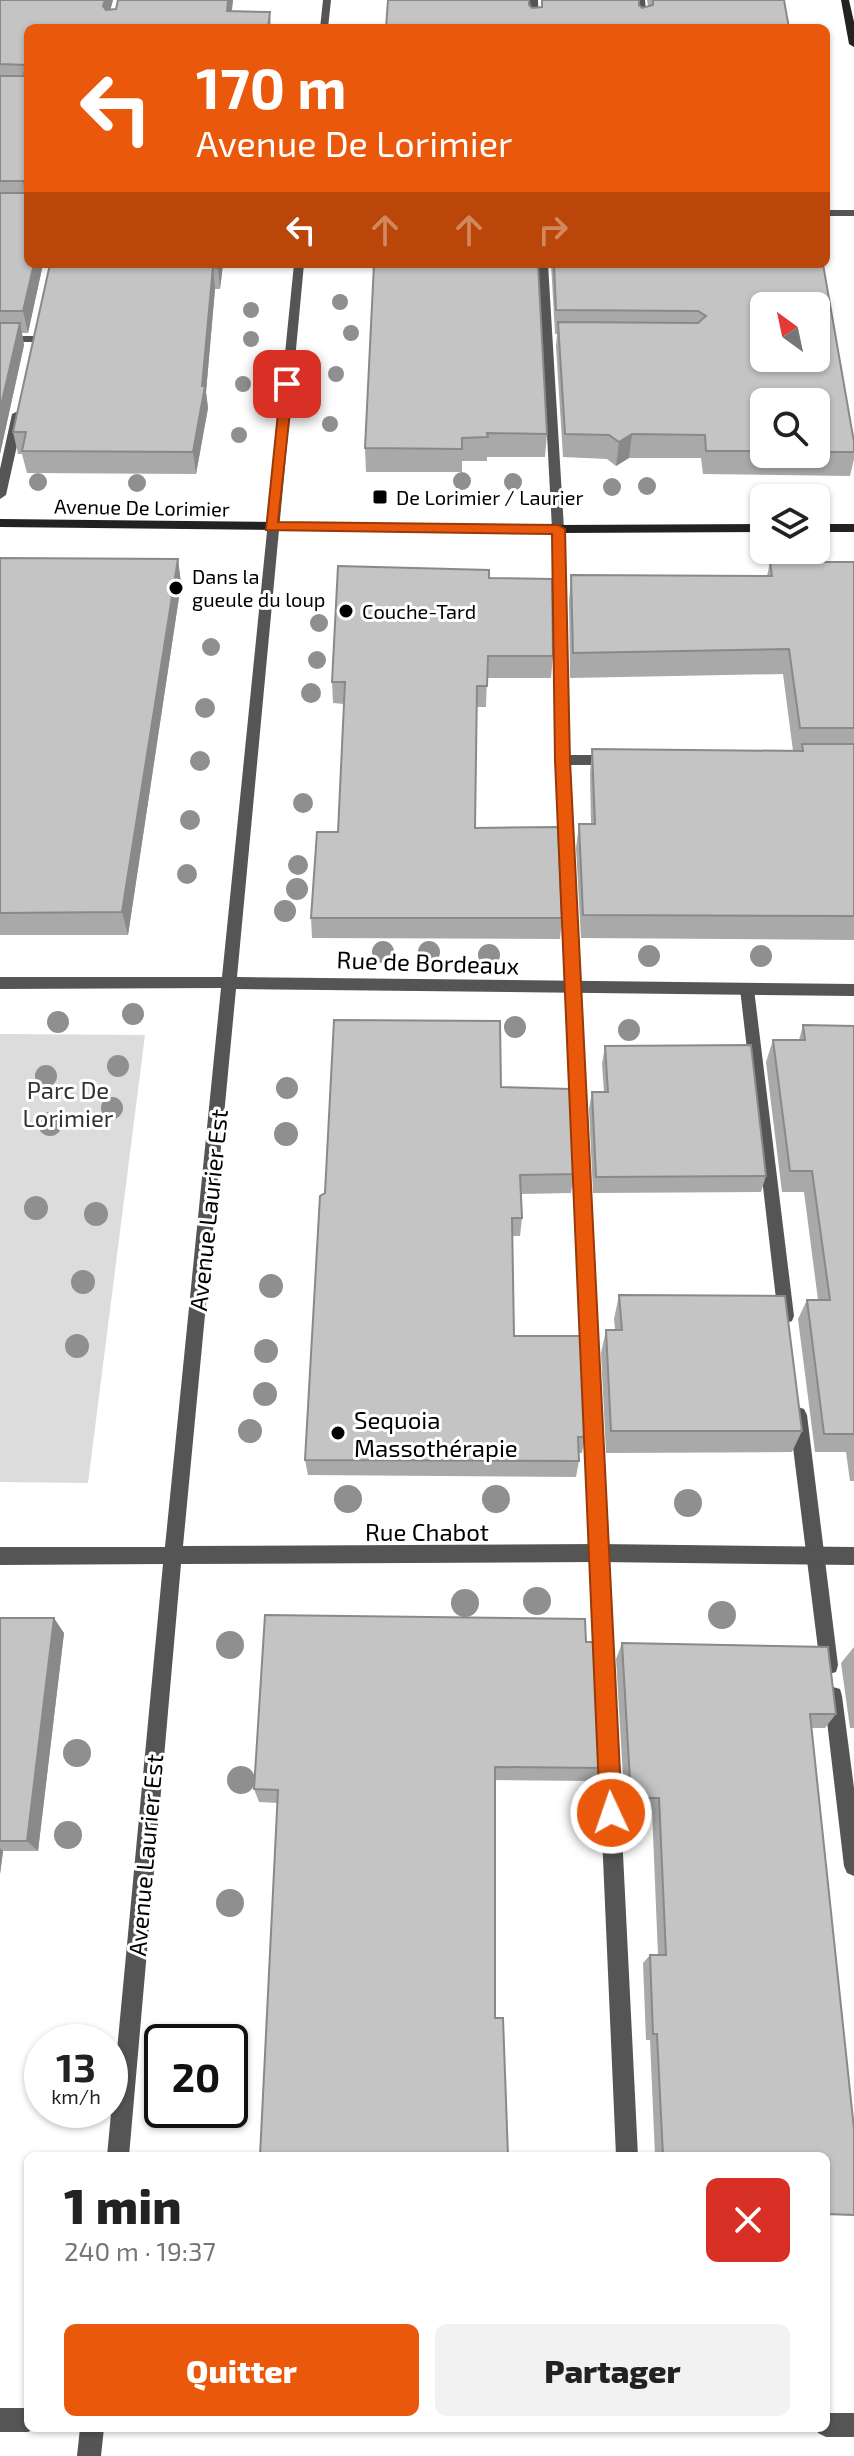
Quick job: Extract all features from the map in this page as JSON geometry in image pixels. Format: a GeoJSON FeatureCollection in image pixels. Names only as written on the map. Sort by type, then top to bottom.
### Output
{"type":"FeatureCollection","features":[{"type":"Feature","properties":{"kind":"main road"},"geometry":{"type":"LineString","coordinates":[[845,0],[854,44]]}},
{"type":"Feature","properties":{"kind":"main road","name":"Avenue De Lorimier"},"geometry":{"type":"LineString","coordinates":[[0,523],[750,528]]}},
{"type":"Feature","properties":{"kind":"main road"},"geometry":{"type":"LineString","coordinates":[[830,528],[854,528]]}},
{"type":"Feature","properties":{"kind":"street"},"geometry":{"type":"LineString","coordinates":[[324,24],[327,0]]}},
{"type":"Feature","properties":{"kind":"street"},"geometry":{"type":"LineString","coordinates":[[534,0],[535,24]]}},
{"type":"Feature","properties":{"kind":"street"},"geometry":{"type":"LineString","coordinates":[[641,0],[644,24]]}},
{"type":"Feature","properties":{"kind":"street"},"geometry":{"type":"LineString","coordinates":[[830,213],[854,213]]}},
{"type":"Feature","properties":{"kind":"street","name":"Avenue Laurier Est"},"geometry":{"type":"LineString","coordinates":[[118,2152],[172,1557],[299,268]]}},
{"type":"Feature","properties":{"kind":"street"},"geometry":{"type":"LineString","coordinates":[[543,268],[558,529],[562,760],[627,2152]]}},
{"type":"Feature","properties":{"kind":"street"},"geometry":{"type":"LineString","coordinates":[[31,355],[38,324]]}},
{"type":"Feature","properties":{"kind":"street"},"geometry":{"type":"LineString","coordinates":[[0,339],[34,339]]}},
{"type":"Feature","properties":{"kind":"street"},"geometry":{"type":"LineString","coordinates":[[549,340],[564,340]]}},
{"type":"Feature","properties":{"kind":"street"},"geometry":{"type":"LineString","coordinates":[[0,495],[21,400]]}},
{"type":"Feature","properties":{"kind":"street"},"geometry":{"type":"LineString","coordinates":[[562,760],[624,760]]}},
{"type":"Feature","properties":{"kind":"street","name":"Rue de Bordeaux"},"geometry":{"type":"LineString","coordinates":[[0,983],[230,981],[854,990]]}},
{"type":"Feature","properties":{"kind":"street"},"geometry":{"type":"LineString","coordinates":[[747,989],[788,1332]]}},
{"type":"Feature","properties":{"kind":"street"},"geometry":{"type":"LineString","coordinates":[[796,1395],[854,1866]]}},
{"type":"Feature","properties":{"kind":"street","name":"Rue Chabot"},"geometry":{"type":"LineString","coordinates":[[0,1556],[599,1553],[854,1556]]}},
{"type":"Feature","properties":{"kind":"street"},"geometry":{"type":"LineString","coordinates":[[0,2420],[24,2420]]}},
{"type":"Feature","properties":{"kind":"street"},"geometry":{"type":"LineString","coordinates":[[830,2425],[854,2425]]}},
{"type":"Feature","properties":{"kind":"street"},"geometry":{"type":"LineString","coordinates":[[89,2456],[92,2432]]}},
{"type":"Feature","properties":{"kind":"green space","name":"Parc De Lorimier"},"geometry":{"type":"Polygon","coordinates":[[[0,1034],[145,1035],[88,1483],[0,1482],[0,1034]]]}},
{"type":"Feature","properties":{"kind":"building"},"geometry":{"type":"Polygon","coordinates":[[[0,0],[105,0],[103,6],[106,10],[116,9],[118,0],[228,0],[227,11],[270,12],[268,24],[24,24],[24,65],[0,64],[0,0]]]}},
{"type":"Feature","properties":{"kind":"building"},"geometry":{"type":"Polygon","coordinates":[[[388,0],[529,0],[532,8],[542,7],[542,0],[639,0],[642,8],[653,5],[653,0],[784,0],[788,24],[386,24],[388,0]]]}},
{"type":"Feature","properties":{"kind":"building"},"geometry":{"type":"Polygon","coordinates":[[[0,76],[24,76],[24,181],[0,181],[0,76]]]}},
{"type":"Feature","properties":{"kind":"building"},"geometry":{"type":"Polygon","coordinates":[[[0,193],[24,193],[24,268],[33,268],[23,311],[0,311],[0,193]]]}},
{"type":"Feature","properties":{"kind":"building"},"geometry":{"type":"Polygon","coordinates":[[[49,268],[213,268],[202,386],[205,386],[193,452],[22,451],[26,432],[13,432],[49,268]]]}},
{"type":"Feature","properties":{"kind":"building"},"geometry":{"type":"Polygon","coordinates":[[[374,268],[538,268],[547,434],[487,433],[488,437],[462,438],[462,449],[365,448],[374,268]]]}},
{"type":"Feature","properties":{"kind":"building"},"geometry":{"type":"Polygon","coordinates":[[[554,268],[824,268],[828,292],[750,292],[750,372],[830,372],[830,304],[854,452],[830,452],[830,388],[750,388],[750,451],[706,451],[705,435],[632,434],[619,442],[609,435],[565,434],[558,322],[698,323],[706,316],[698,311],[556,310],[554,268]]]}},
{"type":"Feature","properties":{"kind":"building"},"geometry":{"type":"Polygon","coordinates":[[[0,323],[20,323],[0,410],[0,323]]]}},
{"type":"Feature","properties":{"kind":"building"},"geometry":{"type":"Polygon","coordinates":[[[0,558],[178,559],[122,912],[0,913],[0,558]]]}},
{"type":"Feature","properties":{"kind":"building"},"geometry":{"type":"Polygon","coordinates":[[[854,562],[854,728],[800,728],[789,649],[573,653],[571,575],[772,576],[770,564],[854,562]]]}},
{"type":"Feature","properties":{"kind":"building"},"geometry":{"type":"Polygon","coordinates":[[[338,566],[489,570],[489,578],[552,579],[553,656],[488,656],[487,686],[477,686],[475,828],[558,827],[562,918],[311,918],[317,832],[338,832],[345,682],[332,682],[338,566]]]}},
{"type":"Feature","properties":{"kind":"building"},"geometry":{"type":"Polygon","coordinates":[[[802,744],[854,744],[854,916],[583,915],[579,824],[595,824],[592,749],[803,751],[802,744]]]}},
{"type":"Feature","properties":{"kind":"building"},"geometry":{"type":"Polygon","coordinates":[[[334,1020],[500,1021],[501,1087],[570,1089],[574,1174],[520,1175],[522,1218],[512,1218],[514,1336],[581,1336],[585,1437],[578,1437],[579,1461],[305,1460],[334,1020]]]}},
{"type":"Feature","properties":{"kind":"building"},"geometry":{"type":"Polygon","coordinates":[[[803,1025],[854,1026],[854,1434],[824,1434],[807,1300],[830,1300],[812,1171],[790,1171],[773,1040],[805,1040],[803,1025]]]}},
{"type":"Feature","properties":{"kind":"building"},"geometry":{"type":"Polygon","coordinates":[[[751,1045],[766,1176],[596,1177],[592,1092],[608,1092],[605,1046],[751,1045]]]}},
{"type":"Feature","properties":{"kind":"building"},"geometry":{"type":"Polygon","coordinates":[[[619,1295],[785,1296],[802,1431],[611,1431],[606,1330],[622,1330],[619,1295]]]}},
{"type":"Feature","properties":{"kind":"building"},"geometry":{"type":"Polygon","coordinates":[[[265,1615],[585,1619],[586,1642],[596,1642],[602,1768],[495,1767],[495,2018],[503,2018],[508,2152],[260,2152],[278,1790],[254,1789],[265,1615]]]}},
{"type":"Feature","properties":{"kind":"building"},"geometry":{"type":"Polygon","coordinates":[[[0,1618],[54,1618],[27,1841],[0,1841],[0,1618]]]}},
{"type":"Feature","properties":{"kind":"building"},"geometry":{"type":"Polygon","coordinates":[[[622,1643],[828,1647],[836,1714],[810,1714],[854,2129],[854,2215],[830,2214],[830,2152],[663,2152],[650,1955],[666,1955],[659,1798],[631,1798],[622,1643]]]}},
{"type":"Feature","properties":{"kind":"place","name":"De Lorimier / Laurier"},"geometry":{"type":"Point","coordinates":[380,497]}},
{"type":"Feature","properties":{"kind":"place","name":"Dans la gueule du loup"},"geometry":{"type":"Point","coordinates":[176,588]}},
{"type":"Feature","properties":{"kind":"place","name":"Couche-Tard"},"geometry":{"type":"Point","coordinates":[346,611]}},
{"type":"Feature","properties":{"kind":"place","name":"Sequoia Massothérapie"},"geometry":{"type":"Point","coordinates":[338,1433]}},
{"type":"Feature","properties":{"kind":"route"},"geometry":{"type":"LineString","coordinates":[[287,384],[271,527],[558,529],[562,760],[611,1813]]}}]}
